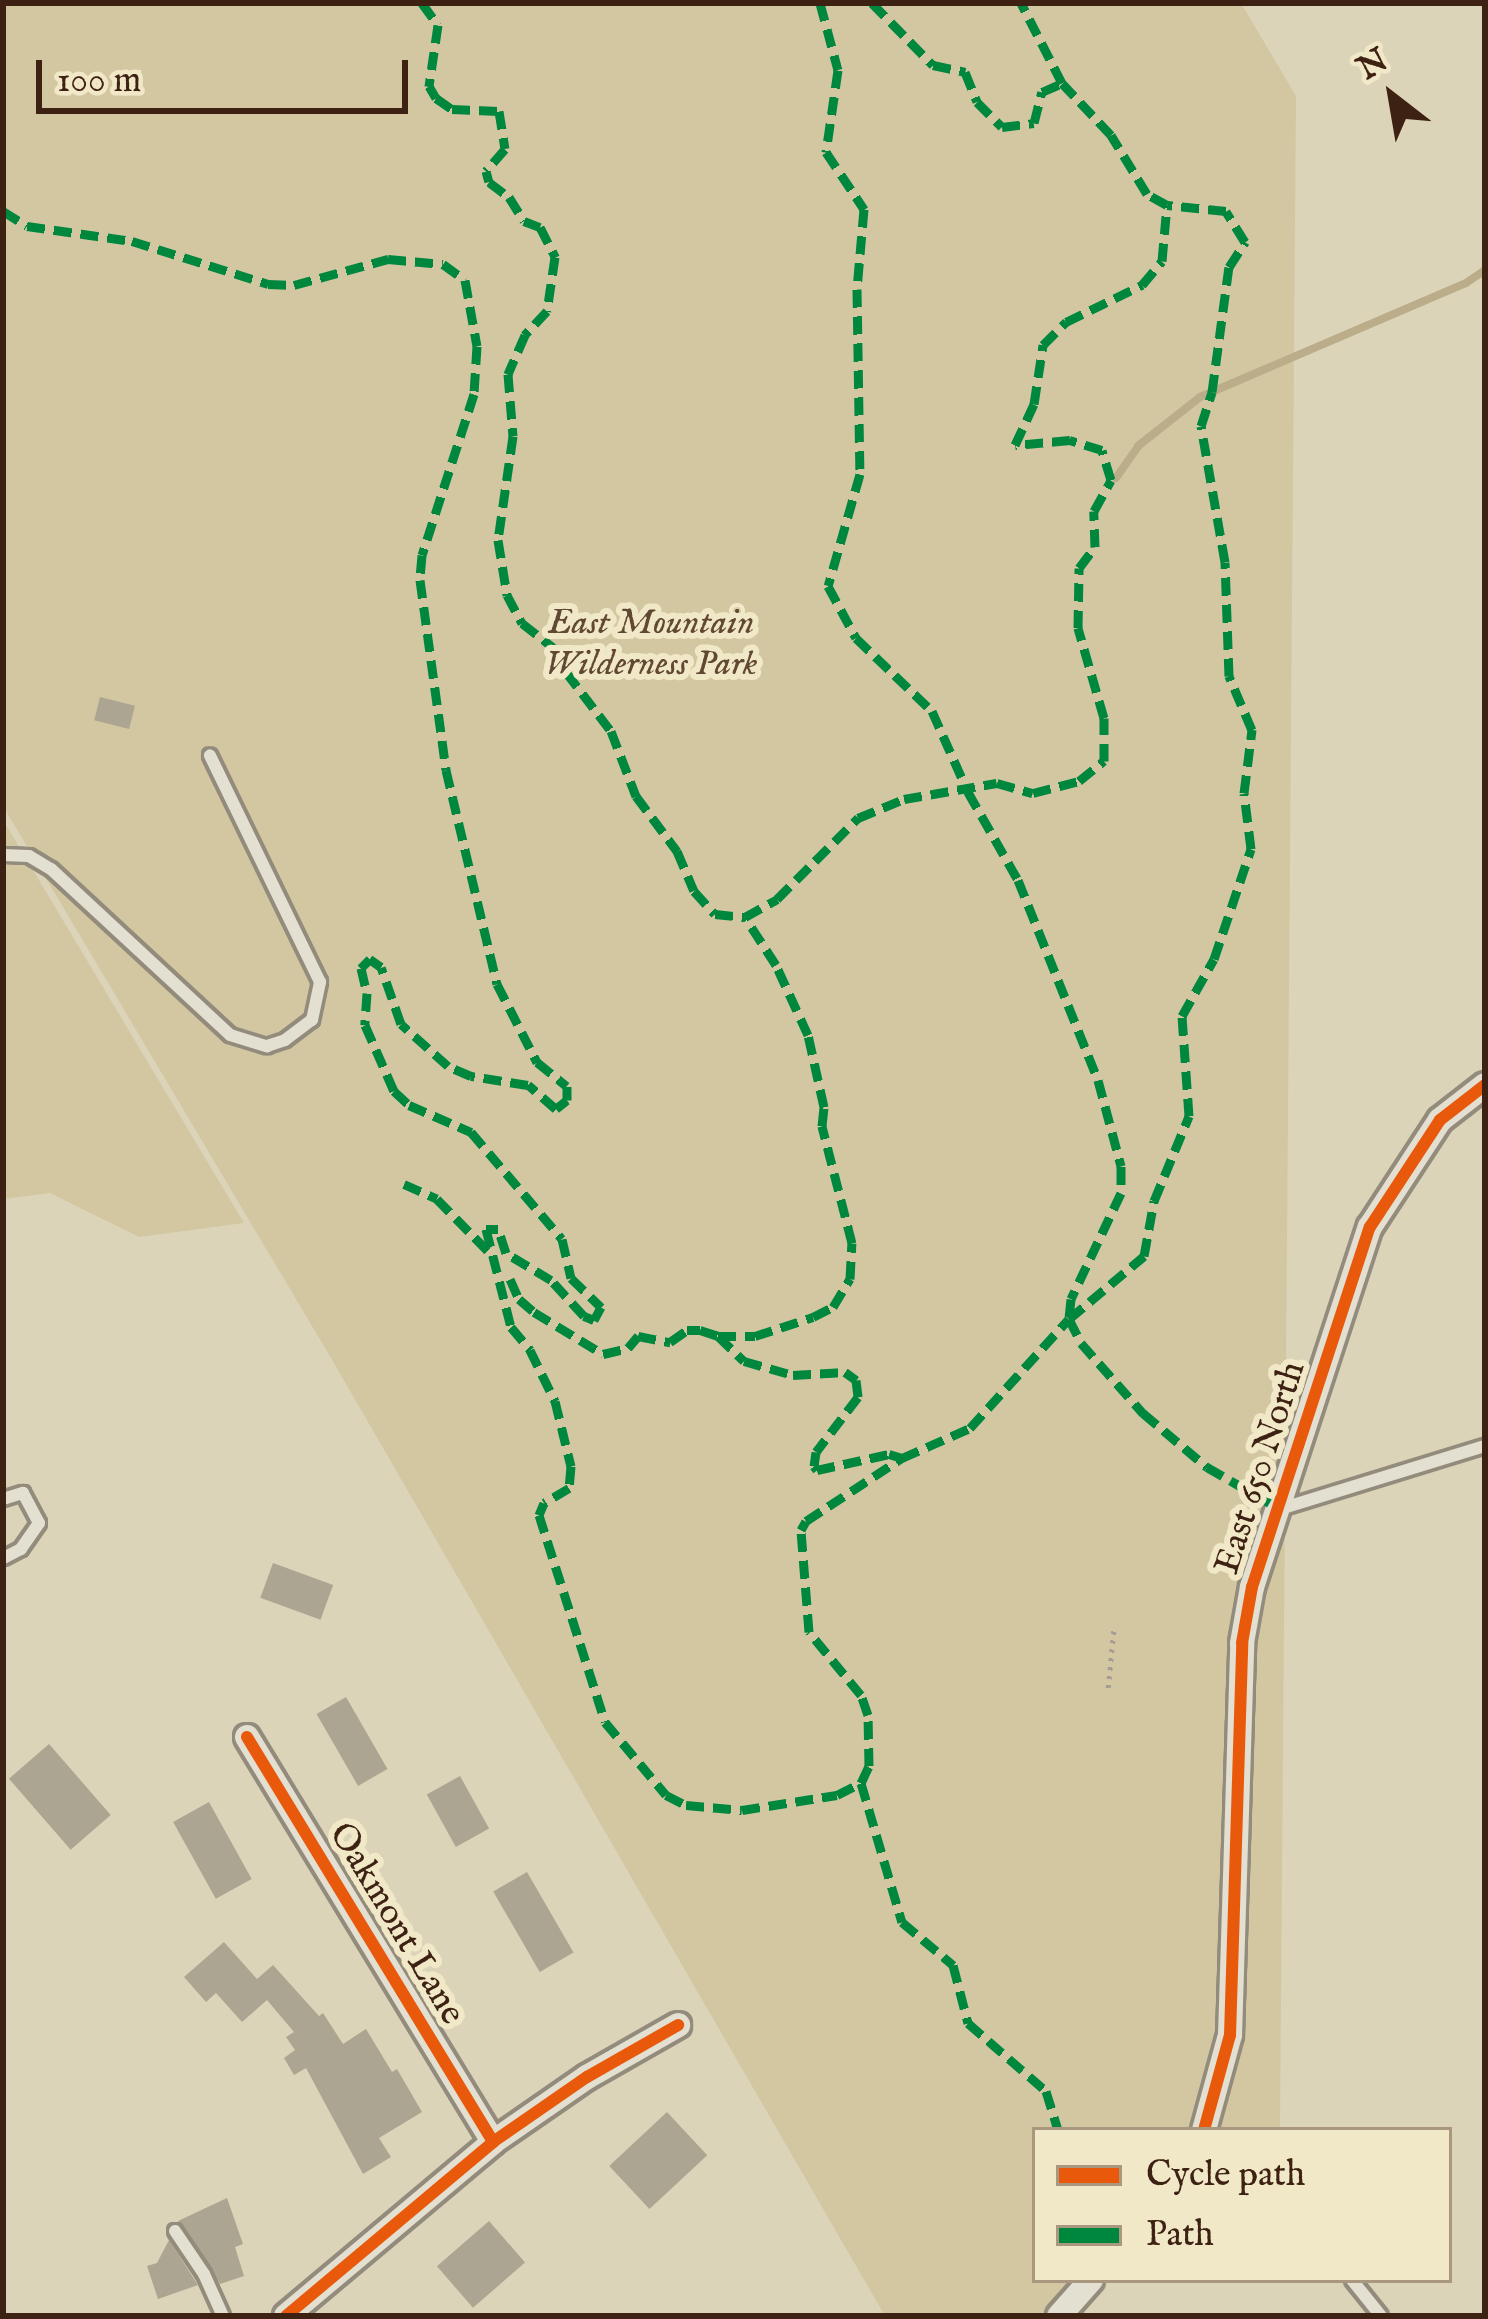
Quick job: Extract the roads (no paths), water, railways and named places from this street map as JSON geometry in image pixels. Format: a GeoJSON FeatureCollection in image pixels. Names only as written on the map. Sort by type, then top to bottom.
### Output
{"type":"FeatureCollection","features":[{"type":"Feature","properties":{"kind":"street","name":"East 650 North"},"geometry":{"type":"LineString","coordinates":[[1205,2127],[1231,2035],[1243,1627],[1370,1227],[1440,1120],[1485,1085]]}},
{"type":"Feature","properties":{"kind":"street","name":"Oakmont Lane"},"geometry":{"type":"LineString","coordinates":[[248,1737],[493,2142]]}},
{"type":"Feature","properties":{"kind":"street"},"geometry":{"type":"LineString","coordinates":[[286,2316],[493,2142],[587,2077],[678,2025]]}},
{"type":"Feature","properties":{"kind":"street"},"geometry":{"type":"LineString","coordinates":[[1059,2316],[1088,2283]]}},
{"type":"Feature","properties":{"kind":"lane"},"geometry":{"type":"LineString","coordinates":[[3,855],[29,856],[51,869],[230,1035],[266,1046],[285,1040],[312,1020],[320,982],[210,754]]}},
{"type":"Feature","properties":{"kind":"lane"},"geometry":{"type":"LineString","coordinates":[[1280,1509],[1485,1445]]}},
{"type":"Feature","properties":{"kind":"lane"},"geometry":{"type":"LineString","coordinates":[[3,1498],[23,1493],[39,1523],[21,1549],[3,1558]]}},
{"type":"Feature","properties":{"kind":"lane"},"geometry":{"type":"LineString","coordinates":[[175,2231],[204,2274],[223,2316]]}},
{"type":"Feature","properties":{"kind":"lane"},"geometry":{"type":"LineString","coordinates":[[1354,2283],[1381,2316]]}},
{"type":"Feature","properties":{"kind":"waterway"},"geometry":{"type":"LineString","coordinates":[[1116,478],[1138,446],[1200,397],[1466,283],[1485,270]]}},
{"type":"Feature","properties":{"kind":"park label","name":"East Mountain Wilderness Park"},"geometry":{"type":"Point","coordinates":[651,644]}}]}
